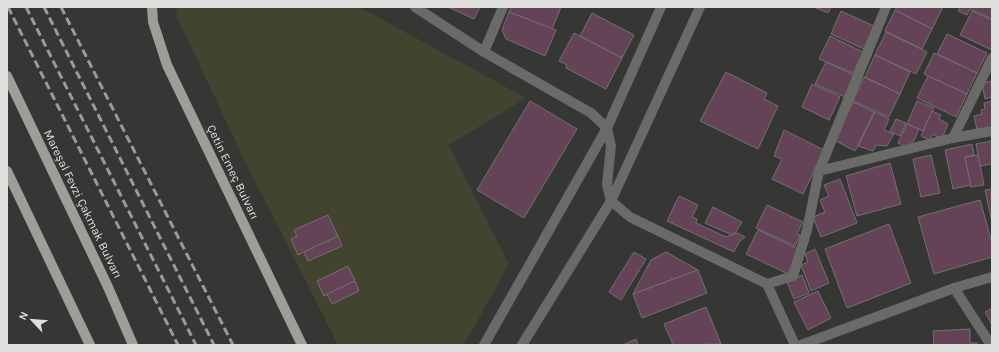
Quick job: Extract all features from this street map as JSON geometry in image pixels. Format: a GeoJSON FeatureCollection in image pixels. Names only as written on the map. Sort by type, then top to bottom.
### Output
{"type":"FeatureCollection","features":[{"type":"Feature","properties":{"kind":"main road","name":"Çetin Emeç Bulvarı"},"geometry":{"type":"LineString","coordinates":[[152,7],[154,22],[167,65],[302,345]]}},
{"type":"Feature","properties":{"kind":"main road","name":"Mareşal Fevzi Çakmak Bulvarı"},"geometry":{"type":"LineString","coordinates":[[7,76],[105,280],[133,345]]}},
{"type":"Feature","properties":{"kind":"main road"},"geometry":{"type":"LineString","coordinates":[[7,171],[90,345]]}},
{"type":"Feature","properties":{"kind":"street"},"geometry":{"type":"LineString","coordinates":[[415,7],[484,52],[591,112],[607,128],[610,146],[607,184],[611,201],[630,217],[767,284],[795,345]]}},
{"type":"Feature","properties":{"kind":"street"},"geometry":{"type":"LineString","coordinates":[[484,52],[503,7]]}},
{"type":"Feature","properties":{"kind":"street"},"geometry":{"type":"LineString","coordinates":[[484,345],[607,128],[661,7]]}},
{"type":"Feature","properties":{"kind":"street"},"geometry":{"type":"LineString","coordinates":[[522,345],[611,201],[700,7]]}},
{"type":"Feature","properties":{"kind":"street"},"geometry":{"type":"LineString","coordinates":[[767,284],[793,276],[807,230],[819,171],[886,7]]}},
{"type":"Feature","properties":{"kind":"street"},"geometry":{"type":"LineString","coordinates":[[953,138],[992,58]]}},
{"type":"Feature","properties":{"kind":"street"},"geometry":{"type":"LineString","coordinates":[[819,171],[953,138],[992,132]]}},
{"type":"Feature","properties":{"kind":"street"},"geometry":{"type":"LineString","coordinates":[[800,345],[954,288],[992,277]]}},
{"type":"Feature","properties":{"kind":"street"},"geometry":{"type":"LineString","coordinates":[[954,288],[991,345]]}},
{"type":"Feature","properties":{"kind":"green space"},"geometry":{"type":"Polygon","coordinates":[[[177,7],[359,7],[526,98],[449,145],[509,264],[464,345],[338,345],[241,153],[176,15],[177,7]]]}},
{"type":"Feature","properties":{"kind":"building"},"geometry":{"type":"Polygon","coordinates":[[[448,7],[480,7],[474,19],[448,7]]]}},
{"type":"Feature","properties":{"kind":"building"},"geometry":{"type":"Polygon","coordinates":[[[511,7],[561,7],[552,29],[509,12],[511,7]]]}},
{"type":"Feature","properties":{"kind":"building"},"geometry":{"type":"Polygon","coordinates":[[[814,7],[831,7],[828,13],[814,7]]]}},
{"type":"Feature","properties":{"kind":"building"},"geometry":{"type":"Polygon","coordinates":[[[897,7],[943,7],[932,29],[895,10],[897,7]]]}},
{"type":"Feature","properties":{"kind":"building"},"geometry":{"type":"Polygon","coordinates":[[[960,7],[992,7],[992,19],[970,9],[967,15],[958,11],[960,7]]]}},
{"type":"Feature","properties":{"kind":"building"},"geometry":{"type":"Polygon","coordinates":[[[895,10],[932,29],[922,49],[885,31],[895,10]]]}},
{"type":"Feature","properties":{"kind":"building"},"geometry":{"type":"Polygon","coordinates":[[[841,11],[876,27],[866,50],[831,34],[841,11]]]}},
{"type":"Feature","properties":{"kind":"building"},"geometry":{"type":"Polygon","coordinates":[[[972,11],[992,20],[992,50],[960,35],[972,11]]]}},
{"type":"Feature","properties":{"kind":"building"},"geometry":{"type":"Polygon","coordinates":[[[509,12],[556,30],[545,56],[506,39],[502,30],[509,12]]]}},
{"type":"Feature","properties":{"kind":"building"},"geometry":{"type":"Polygon","coordinates":[[[592,13],[634,35],[622,58],[580,36],[592,13]]]}},
{"type":"Feature","properties":{"kind":"building"},"geometry":{"type":"Polygon","coordinates":[[[886,32],[927,52],[916,74],[875,55],[886,32]]]}},
{"type":"Feature","properties":{"kind":"building"},"geometry":{"type":"Polygon","coordinates":[[[574,33],[622,58],[606,89],[566,68],[567,65],[559,61],[574,33]]]}},
{"type":"Feature","properties":{"kind":"building"},"geometry":{"type":"Polygon","coordinates":[[[947,34],[987,53],[977,73],[937,54],[947,34]]]}},
{"type":"Feature","properties":{"kind":"building"},"geometry":{"type":"Polygon","coordinates":[[[830,36],[863,52],[853,73],[819,59],[830,36]]]}},
{"type":"Feature","properties":{"kind":"building"},"geometry":{"type":"Polygon","coordinates":[[[934,53],[977,73],[967,94],[924,74],[934,53]]]}},
{"type":"Feature","properties":{"kind":"building"},"geometry":{"type":"Polygon","coordinates":[[[875,55],[910,72],[900,94],[865,77],[875,55]]]}},
{"type":"Feature","properties":{"kind":"building"},"geometry":{"type":"Polygon","coordinates":[[[826,62],[856,76],[847,98],[815,84],[826,62]]]}},
{"type":"Feature","properties":{"kind":"building"},"geometry":{"type":"Polygon","coordinates":[[[726,72],[767,93],[764,99],[778,106],[758,149],[700,121],[726,72]]]}},
{"type":"Feature","properties":{"kind":"building"},"geometry":{"type":"Polygon","coordinates":[[[928,76],[967,94],[956,117],[917,98],[928,76]]]}},
{"type":"Feature","properties":{"kind":"building"},"geometry":{"type":"Polygon","coordinates":[[[864,77],[900,94],[889,117],[853,101],[864,77]]]}},
{"type":"Feature","properties":{"kind":"building"},"geometry":{"type":"Polygon","coordinates":[[[992,81],[992,97],[985,99],[982,83],[992,81]]]}},
{"type":"Feature","properties":{"kind":"building"},"geometry":{"type":"Polygon","coordinates":[[[812,84],[840,97],[829,120],[802,107],[812,84]]]}},
{"type":"Feature","properties":{"kind":"building"},"geometry":{"type":"Polygon","coordinates":[[[530,101],[577,129],[524,218],[477,190],[530,101]]]}},
{"type":"Feature","properties":{"kind":"building"},"geometry":{"type":"Polygon","coordinates":[[[917,101],[934,108],[923,131],[907,124],[917,101]]]}},
{"type":"Feature","properties":{"kind":"building"},"geometry":{"type":"Polygon","coordinates":[[[992,101],[992,127],[977,130],[974,116],[982,114],[981,110],[985,109],[984,103],[992,101]]]}},
{"type":"Feature","properties":{"kind":"building"},"geometry":{"type":"Polygon","coordinates":[[[853,102],[874,112],[855,151],[834,140],[853,102]]]}},
{"type":"Feature","properties":{"kind":"building"},"geometry":{"type":"Polygon","coordinates":[[[932,111],[941,115],[939,119],[948,124],[942,139],[932,134],[930,140],[921,136],[932,111]]]}},
{"type":"Feature","properties":{"kind":"building"},"geometry":{"type":"Polygon","coordinates":[[[875,112],[889,119],[884,130],[894,134],[887,146],[876,145],[873,151],[858,146],[875,112]]]}},
{"type":"Feature","properties":{"kind":"building"},"geometry":{"type":"Polygon","coordinates":[[[896,119],[906,123],[900,136],[890,131],[896,119]]]}},
{"type":"Feature","properties":{"kind":"building"},"geometry":{"type":"Polygon","coordinates":[[[907,124],[919,129],[910,149],[898,143],[907,124]]]}},
{"type":"Feature","properties":{"kind":"building"},"geometry":{"type":"Polygon","coordinates":[[[784,130],[824,150],[803,194],[772,179],[782,159],[774,156],[784,130]]]}},
{"type":"Feature","properties":{"kind":"building"},"geometry":{"type":"Polygon","coordinates":[[[992,141],[992,167],[991,164],[980,166],[976,144],[992,141]]]}},
{"type":"Feature","properties":{"kind":"building"},"geometry":{"type":"Polygon","coordinates":[[[972,144],[974,155],[965,157],[971,185],[953,189],[945,150],[972,144]]]}},
{"type":"Feature","properties":{"kind":"building"},"geometry":{"type":"Polygon","coordinates":[[[931,155],[940,193],[921,197],[913,159],[931,155]]]}},
{"type":"Feature","properties":{"kind":"building"},"geometry":{"type":"Polygon","coordinates":[[[978,155],[984,185],[971,187],[965,157],[978,155]]]}},
{"type":"Feature","properties":{"kind":"building"},"geometry":{"type":"Polygon","coordinates":[[[890,163],[901,204],[857,216],[846,176],[890,163]]]}},
{"type":"Feature","properties":{"kind":"building"},"geometry":{"type":"Polygon","coordinates":[[[840,179],[857,223],[821,237],[813,217],[825,212],[820,200],[829,196],[824,185],[840,179]]]}},
{"type":"Feature","properties":{"kind":"building"},"geometry":{"type":"Polygon","coordinates":[[[992,189],[992,222],[985,190],[992,189]]]}},
{"type":"Feature","properties":{"kind":"building"},"geometry":{"type":"Polygon","coordinates":[[[679,196],[698,205],[692,217],[697,219],[696,223],[726,237],[737,233],[745,237],[739,242],[734,252],[667,221],[679,196]]]}},
{"type":"Feature","properties":{"kind":"building"},"geometry":{"type":"Polygon","coordinates":[[[980,200],[992,243],[992,257],[934,274],[918,217],[980,200]]]}},
{"type":"Feature","properties":{"kind":"building"},"geometry":{"type":"Polygon","coordinates":[[[767,205],[803,222],[797,234],[800,235],[795,246],[756,228],[767,205]]]}},
{"type":"Feature","properties":{"kind":"building"},"geometry":{"type":"Polygon","coordinates":[[[713,207],[742,222],[736,232],[732,235],[705,223],[713,207]]]}},
{"type":"Feature","properties":{"kind":"building"},"geometry":{"type":"Polygon","coordinates":[[[328,215],[338,236],[298,255],[291,239],[297,236],[294,230],[328,215]]]}},
{"type":"Feature","properties":{"kind":"building"},"geometry":{"type":"Polygon","coordinates":[[[889,224],[911,283],[847,308],[825,249],[889,224]]]}},
{"type":"Feature","properties":{"kind":"building"},"geometry":{"type":"Polygon","coordinates":[[[758,230],[798,249],[788,274],[746,254],[758,230]]]}},
{"type":"Feature","properties":{"kind":"building"},"geometry":{"type":"Polygon","coordinates":[[[338,236],[342,246],[308,261],[304,252],[338,236]]]}},
{"type":"Feature","properties":{"kind":"building"},"geometry":{"type":"Polygon","coordinates":[[[815,249],[829,283],[811,291],[801,265],[808,262],[805,254],[815,249]]]}},
{"type":"Feature","properties":{"kind":"building"},"geometry":{"type":"Polygon","coordinates":[[[634,252],[646,259],[621,300],[609,292],[634,252]]]}},
{"type":"Feature","properties":{"kind":"building"},"geometry":{"type":"Polygon","coordinates":[[[666,252],[698,270],[633,294],[651,260],[666,252]]]}},
{"type":"Feature","properties":{"kind":"building"},"geometry":{"type":"Polygon","coordinates":[[[348,266],[355,281],[324,296],[317,281],[348,266]]]}},
{"type":"Feature","properties":{"kind":"building"},"geometry":{"type":"Polygon","coordinates":[[[698,270],[707,293],[642,318],[633,294],[698,270]]]}},
{"type":"Feature","properties":{"kind":"building"},"geometry":{"type":"Polygon","coordinates":[[[802,275],[809,293],[794,299],[787,282],[802,275]]]}},
{"type":"Feature","properties":{"kind":"building"},"geometry":{"type":"Polygon","coordinates":[[[355,281],[359,291],[332,304],[327,294],[355,281]]]}},
{"type":"Feature","properties":{"kind":"building"},"geometry":{"type":"Polygon","coordinates":[[[818,291],[831,318],[808,330],[794,302],[818,291]]]}},
{"type":"Feature","properties":{"kind":"building"},"geometry":{"type":"Polygon","coordinates":[[[706,307],[721,344],[673,345],[664,324],[706,307]]]}},
{"type":"Feature","properties":{"kind":"building"},"geometry":{"type":"Polygon","coordinates":[[[992,308],[992,325],[985,312],[992,308]]]}},
{"type":"Feature","properties":{"kind":"building"},"geometry":{"type":"Polygon","coordinates":[[[970,329],[970,343],[977,343],[977,345],[934,345],[933,331],[970,329]]]}},
{"type":"Feature","properties":{"kind":"building"},"geometry":{"type":"Polygon","coordinates":[[[636,339],[638,345],[623,345],[636,339]]]}},
{"type":"Feature","properties":{"kind":"railway"},"geometry":{"type":"LineString","coordinates":[[8,7],[178,345]]}},
{"type":"Feature","properties":{"kind":"railway"},"geometry":{"type":"LineString","coordinates":[[26,7],[196,345]]}},
{"type":"Feature","properties":{"kind":"railway"},"geometry":{"type":"LineString","coordinates":[[44,7],[214,345]]}},
{"type":"Feature","properties":{"kind":"railway"},"geometry":{"type":"LineString","coordinates":[[61,7],[233,345]]}}]}
